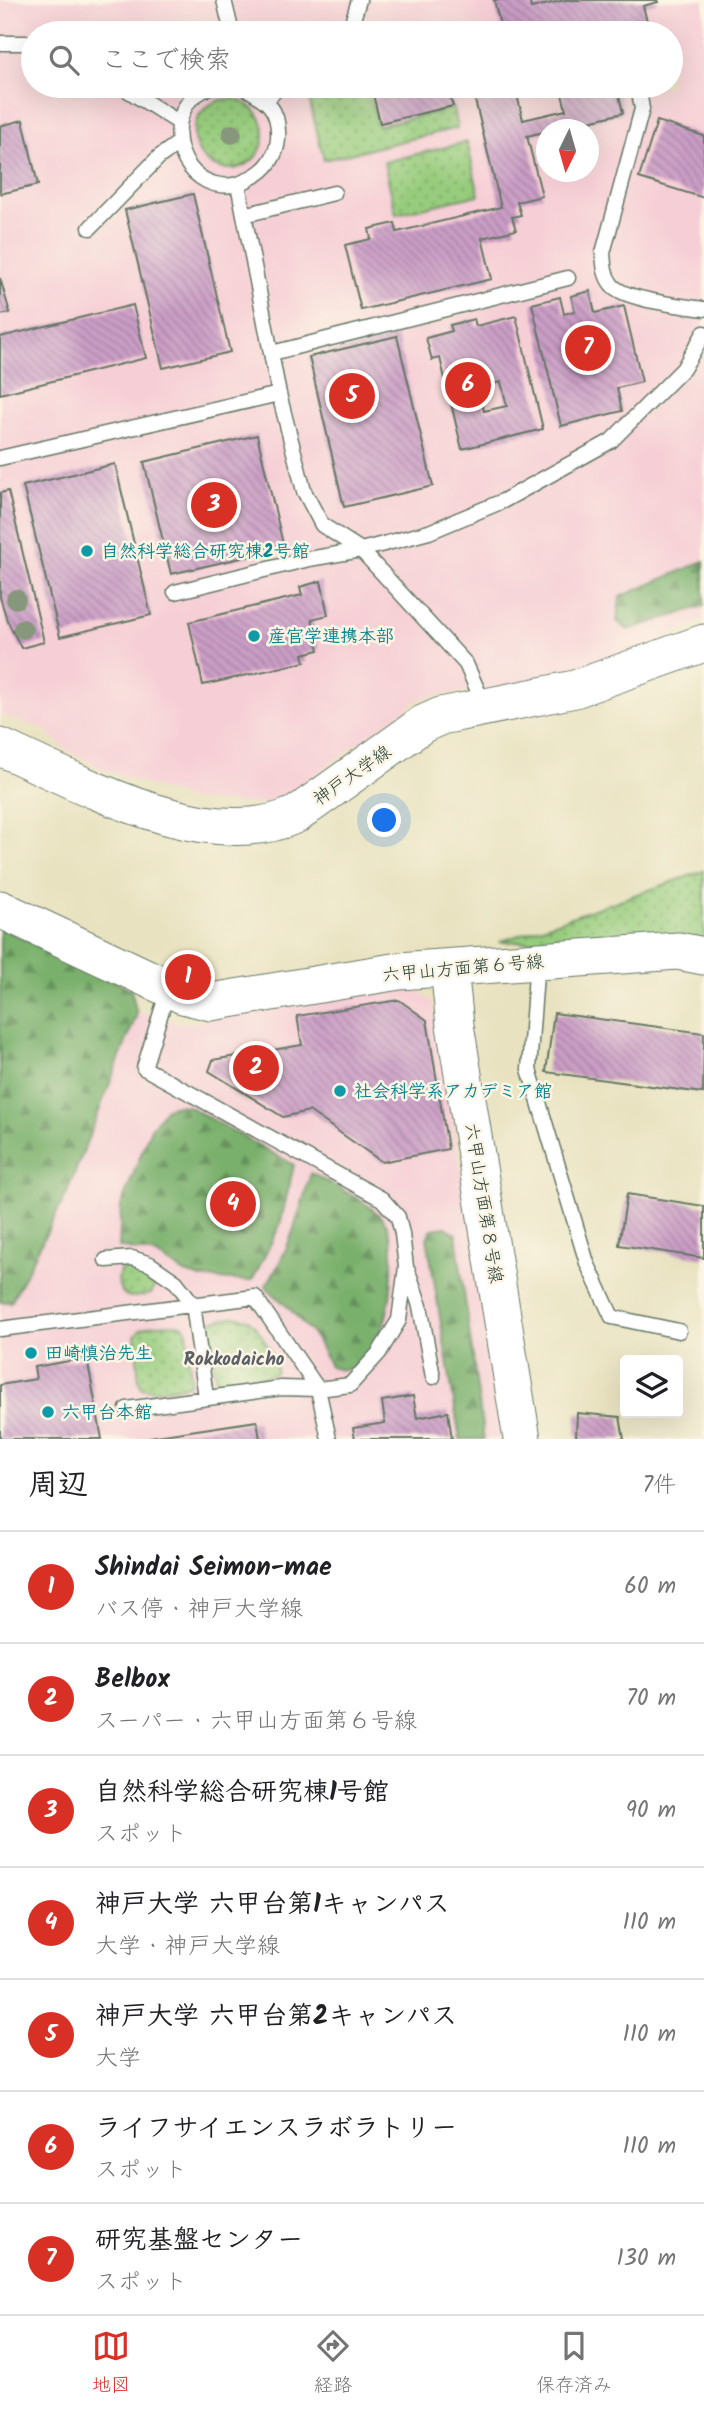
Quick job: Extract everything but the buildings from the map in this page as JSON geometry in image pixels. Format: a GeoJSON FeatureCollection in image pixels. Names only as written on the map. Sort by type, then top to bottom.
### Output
{"type":"FeatureCollection","features":[{"type":"Feature","properties":{"kind":"street","name":"神戸大学線"},"geometry":{"type":"LineString","coordinates":[[0,747],[127,803],[164,815],[200,824],[260,826],[278,823],[297,814],[423,724],[441,716],[576,689],[704,643]]}},
{"type":"Feature","properties":{"kind":"street"},"geometry":{"type":"LineString","coordinates":[[0,909],[169,988]]}},
{"type":"Feature","properties":{"kind":"street","name":"六甲山方面第６号線"},"geometry":{"type":"LineString","coordinates":[[169,988],[201,1000],[224,1001],[399,971],[678,951],[704,956]]}},
{"type":"Feature","properties":{"kind":"street","name":"六甲山方面第８号線"},"geometry":{"type":"LineString","coordinates":[[449,968],[455,1025],[523,1439]]}},
{"type":"Feature","properties":{"kind":"lane"},"geometry":{"type":"LineString","coordinates":[[224,0],[229,21]]}},
{"type":"Feature","properties":{"kind":"lane"},"geometry":{"type":"LineString","coordinates":[[353,21],[359,0]]}},
{"type":"Feature","properties":{"kind":"lane"},"geometry":{"type":"LineString","coordinates":[[0,43],[21,43]]}},
{"type":"Feature","properties":{"kind":"lane"},"geometry":{"type":"LineString","coordinates":[[140,98],[178,122]]}},
{"type":"Feature","properties":{"kind":"lane"},"geometry":{"type":"LineString","coordinates":[[192,98],[178,122],[177,144],[185,162],[199,176],[218,184],[238,184],[262,173],[277,151],[279,124],[263,98]]}},
{"type":"Feature","properties":{"kind":"lane"},"geometry":{"type":"LineString","coordinates":[[640,98],[642,109],[603,253],[604,271],[614,288],[644,299],[704,309]]}},
{"type":"Feature","properties":{"kind":"lane"},"geometry":{"type":"LineString","coordinates":[[90,228],[159,157],[177,144]]}},
{"type":"Feature","properties":{"kind":"lane"},"geometry":{"type":"LineString","coordinates":[[238,184],[278,394],[304,491],[321,525],[361,550],[466,664],[485,708]]}},
{"type":"Feature","properties":{"kind":"lane"},"geometry":{"type":"LineString","coordinates":[[244,215],[334,193]]}},
{"type":"Feature","properties":{"kind":"lane"},"geometry":{"type":"LineString","coordinates":[[272,353],[568,278]]}},
{"type":"Feature","properties":{"kind":"lane"},"geometry":{"type":"LineString","coordinates":[[175,592],[429,532],[503,501],[611,441],[683,369],[704,333]]}},
{"type":"Feature","properties":{"kind":"lane"},"geometry":{"type":"LineString","coordinates":[[0,458],[278,394]]}},
{"type":"Feature","properties":{"kind":"lane"},"geometry":{"type":"LineString","coordinates":[[537,961],[529,1069],[587,1264],[612,1317],[679,1331]]}},
{"type":"Feature","properties":{"kind":"lane"},"geometry":{"type":"LineString","coordinates":[[169,988],[145,1068],[382,1199],[398,1217],[406,1267],[420,1306],[433,1377]]}},
{"type":"Feature","properties":{"kind":"lane"},"geometry":{"type":"LineString","coordinates":[[106,1259],[132,1258],[150,1264],[176,1282],[193,1304],[206,1396]]}},
{"type":"Feature","properties":{"kind":"lane"},"geometry":{"type":"LineString","coordinates":[[127,1409],[206,1396],[281,1388],[318,1389],[350,1385],[379,1353],[399,1320],[406,1267]]}},
{"type":"Feature","properties":{"kind":"lane"},"geometry":{"type":"LineString","coordinates":[[0,1329],[255,1297],[318,1389],[329,1439]]}},
{"type":"Feature","properties":{"kind":"shaded area"},"geometry":{"type":"Polygon","coordinates":[[[0,0],[704,0],[704,620],[616,659],[549,680],[421,698],[289,794],[266,804],[193,800],[105,770],[67,750],[44,729],[0,715],[0,0]]]}},
{"type":"Feature","properties":{"kind":"shaded area"},"geometry":{"type":"Polygon","coordinates":[[[0,927],[132,988],[138,1012],[186,1024],[408,984],[433,1002],[497,1383],[502,1439],[0,1439],[0,927]]]}},
{"type":"Feature","properties":{"kind":"green space"},"geometry":{"type":"Polygon","coordinates":[[[309,98],[371,98],[378,126],[453,108],[457,128],[324,160],[309,98]]]}},
{"type":"Feature","properties":{"kind":"green space"},"geometry":{"type":"Polygon","coordinates":[[[229,99],[254,109],[264,134],[254,159],[229,169],[204,159],[194,134],[204,109],[229,99]]]}},
{"type":"Feature","properties":{"kind":"green space"},"geometry":{"type":"Polygon","coordinates":[[[467,142],[479,195],[396,214],[384,162],[467,142]]]}},
{"type":"Feature","properties":{"kind":"green space"},"geometry":{"type":"Polygon","coordinates":[[[704,561],[704,606],[628,630],[617,621],[620,597],[704,561]]]}},
{"type":"Feature","properties":{"kind":"green space"},"geometry":{"type":"Polygon","coordinates":[[[704,871],[704,945],[693,941],[499,942],[704,871]]]}},
{"type":"Feature","properties":{"kind":"green space"},"geometry":{"type":"Polygon","coordinates":[[[0,928],[131,989],[137,1014],[66,1195],[11,1302],[0,1302],[0,928]]]}},
{"type":"Feature","properties":{"kind":"green space"},"geometry":{"type":"Polygon","coordinates":[[[188,1106],[294,1165],[280,1225],[253,1279],[249,1281],[201,1278],[185,1273],[155,1254],[119,1247],[121,1206],[151,1128],[166,1108],[188,1106]]]}},
{"type":"Feature","properties":{"kind":"green space"},"geometry":{"type":"Polygon","coordinates":[[[311,1173],[373,1210],[387,1225],[390,1234],[391,1283],[383,1326],[374,1347],[359,1364],[350,1369],[341,1370],[330,1366],[315,1337],[266,1285],[288,1245],[311,1173]]]}},
{"type":"Feature","properties":{"kind":"green space"},"geometry":{"type":"Polygon","coordinates":[[[446,1227],[456,1234],[484,1439],[460,1439],[427,1238],[432,1229],[446,1227]]]}},
{"type":"Feature","properties":{"kind":"green space"},"geometry":{"type":"Polygon","coordinates":[[[124,1266],[139,1268],[150,1276],[155,1285],[151,1294],[133,1297],[123,1294],[118,1282],[124,1266]]]}},
{"type":"Feature","properties":{"kind":"green space"},"geometry":{"type":"Polygon","coordinates":[[[235,1316],[249,1321],[259,1332],[271,1353],[276,1372],[220,1382],[216,1380],[207,1331],[209,1322],[235,1316]]]}},
{"type":"Feature","properties":{"kind":"green space"},"geometry":{"type":"Polygon","coordinates":[[[148,1326],[184,1326],[187,1332],[191,1381],[188,1385],[171,1388],[142,1388],[139,1382],[135,1336],[148,1326]]]}},
{"type":"Feature","properties":{"kind":"place","name":"研究基盤センター"},"geometry":{"type":"Point","coordinates":[588,348]}},
{"type":"Feature","properties":{"kind":"place","name":"ライフサイエンスラボラトリー"},"geometry":{"type":"Point","coordinates":[468,385]}},
{"type":"Feature","properties":{"kind":"place","name":"神戸大学 六甲台第2キャンパス"},"geometry":{"type":"Point","coordinates":[352,396]}},
{"type":"Feature","properties":{"kind":"place","name":"自然科学総合研究棟1号館"},"geometry":{"type":"Point","coordinates":[214,505]}},
{"type":"Feature","properties":{"kind":"place","name":"自然科学総合研究棟2号館"},"geometry":{"type":"Point","coordinates":[87,551]}},
{"type":"Feature","properties":{"kind":"place","name":"産官学連携本部"},"geometry":{"type":"Point","coordinates":[254,636]}},
{"type":"Feature","properties":{"kind":"place","name":"Shindai Seimon-mae"},"geometry":{"type":"Point","coordinates":[188,977]}},
{"type":"Feature","properties":{"kind":"place","name":"Belbox"},"geometry":{"type":"Point","coordinates":[256,1068]}},
{"type":"Feature","properties":{"kind":"place","name":"社会科学系アカデミア館"},"geometry":{"type":"Point","coordinates":[340,1091]}},
{"type":"Feature","properties":{"kind":"place","name":"神戸大学 六甲台第1キャンパス"},"geometry":{"type":"Point","coordinates":[233,1204]}},
{"type":"Feature","properties":{"kind":"place","name":"田崎慎治先生"},"geometry":{"type":"Point","coordinates":[31,1353]}},
{"type":"Feature","properties":{"kind":"place","name":"六甲台本館"},"geometry":{"type":"Point","coordinates":[48,1412]}},
{"type":"Feature","properties":{"kind":"district","name":"Rokkodaicho"},"geometry":{"type":"Point","coordinates":[234,1358]}}]}
